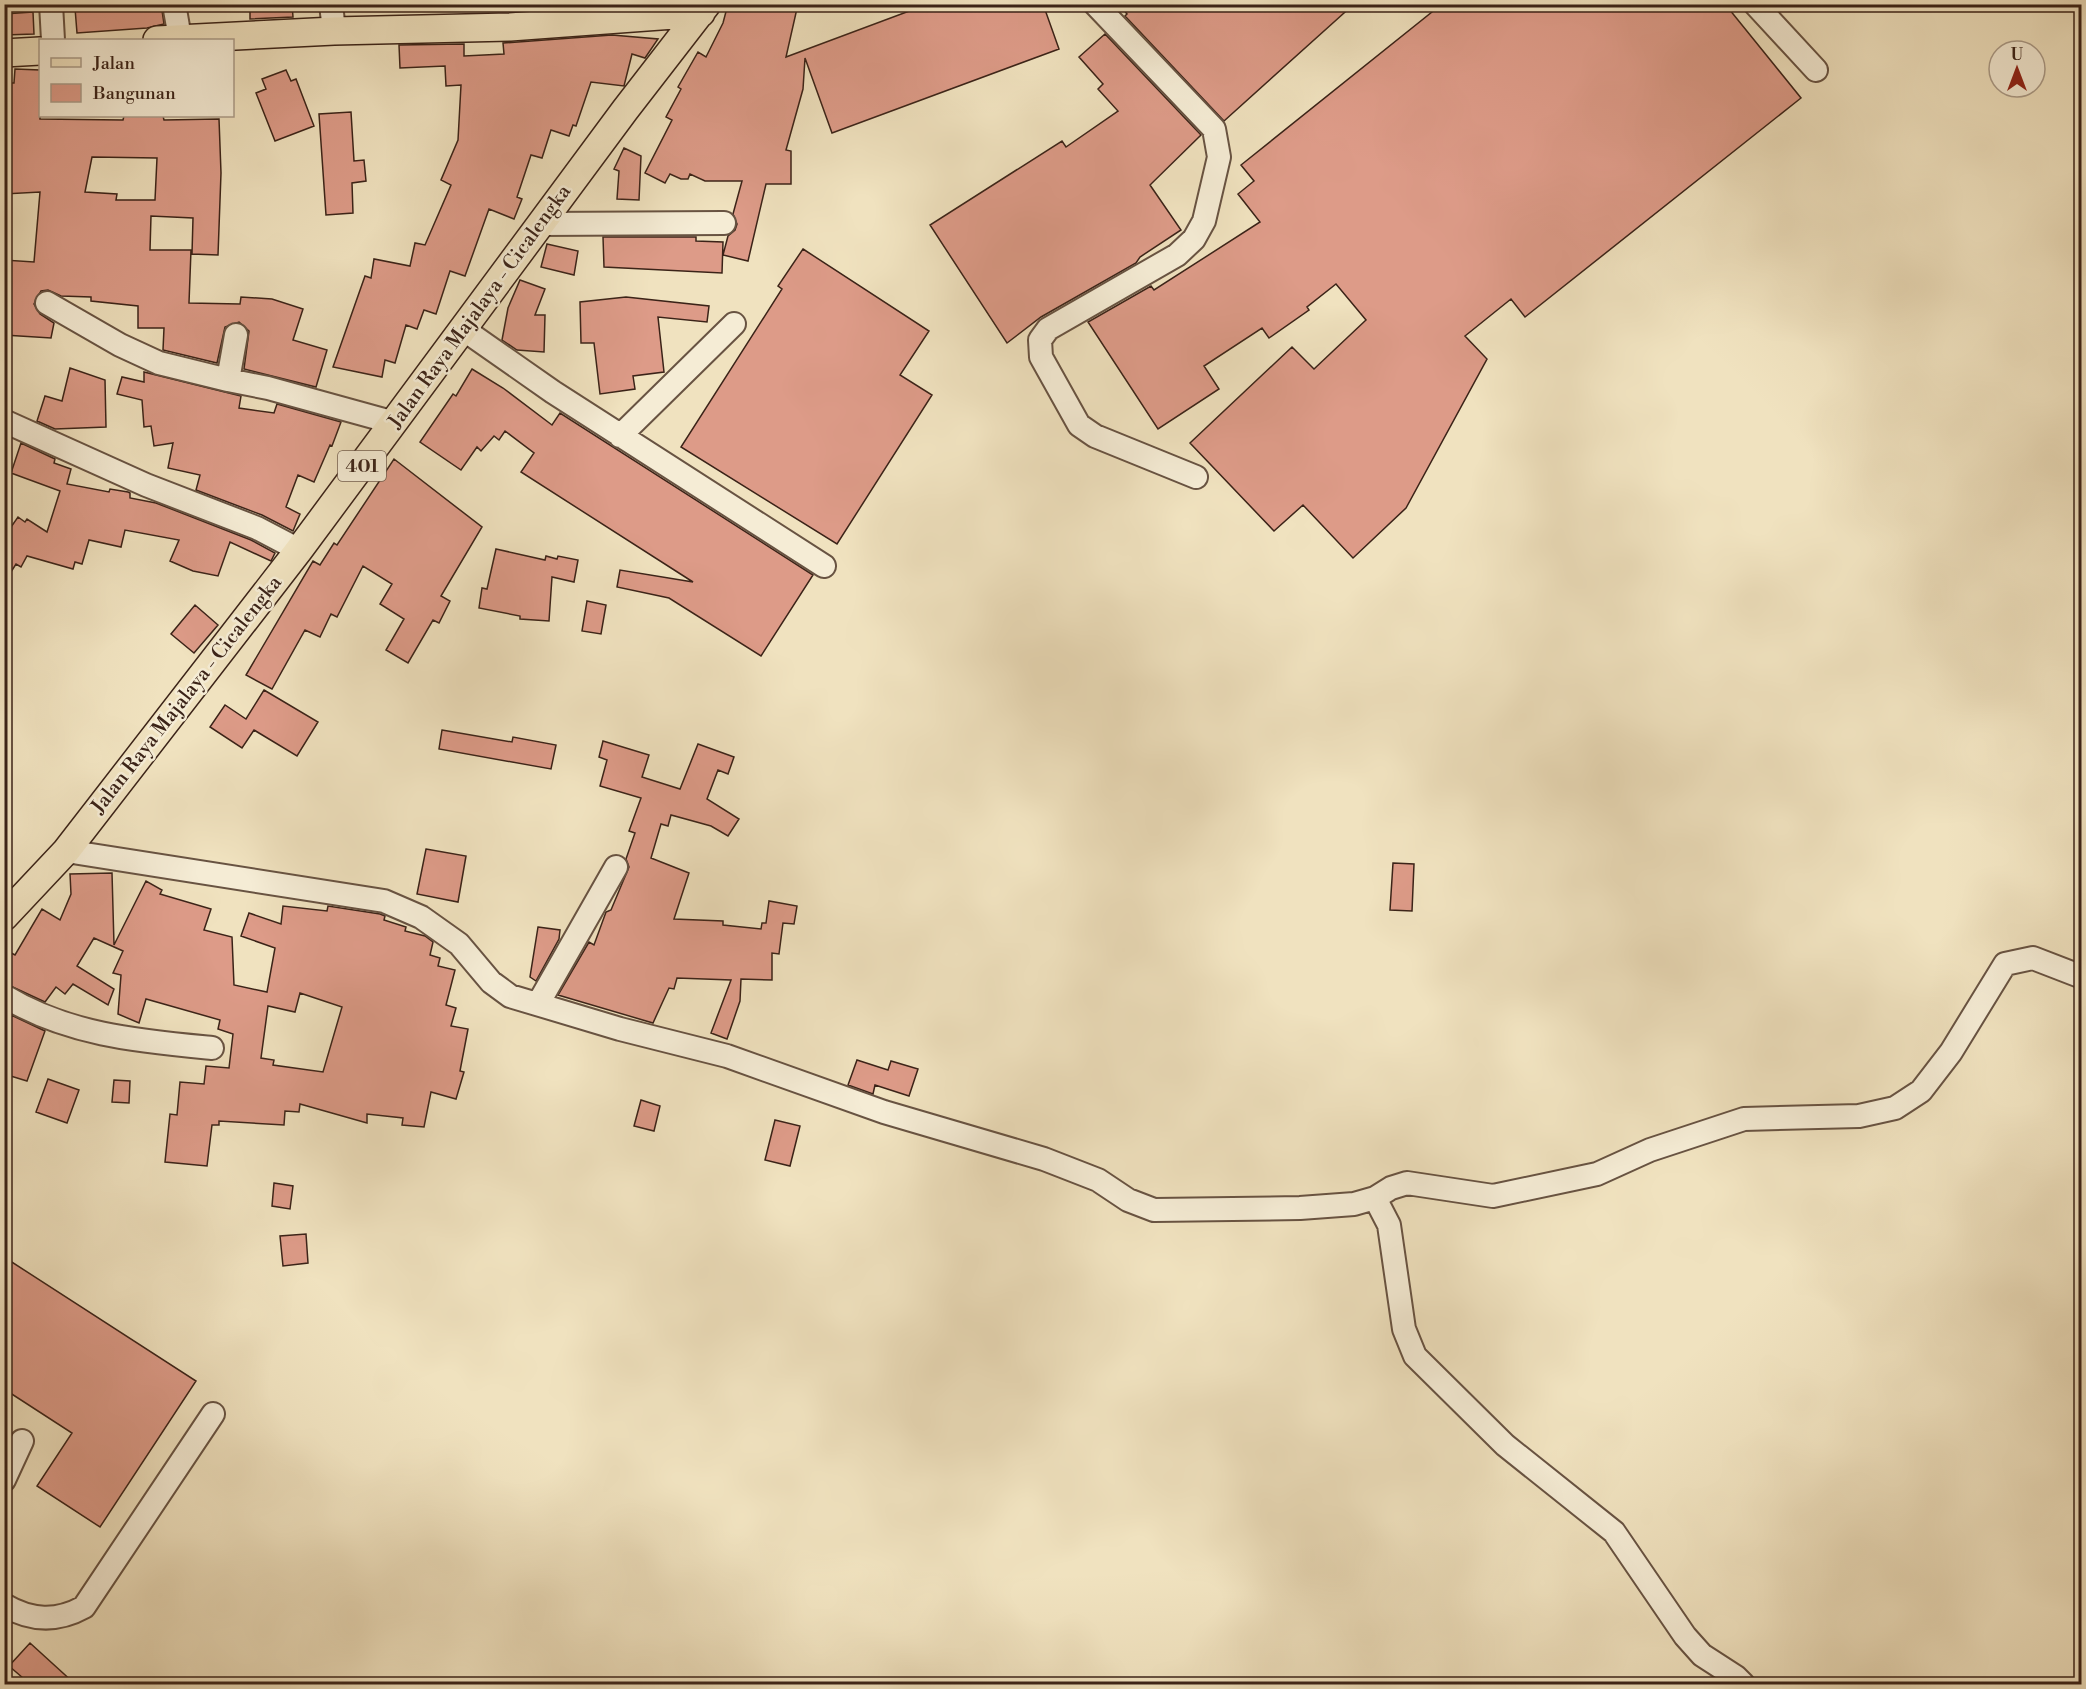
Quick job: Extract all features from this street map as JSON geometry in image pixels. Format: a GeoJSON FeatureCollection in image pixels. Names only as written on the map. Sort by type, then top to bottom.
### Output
{"type":"FeatureCollection","features":[{"type":"Feature","properties":{"kind":"main road"},"geometry":{"type":"LineString","coordinates":[[168,39],[333,18],[510,27],[704,9]]}},
{"type":"Feature","properties":{"kind":"main road","name":"Jalan Raya Majalaya - Cicalengka"},"geometry":{"type":"LineString","coordinates":[[7,908],[66,851],[299,550],[540,224],[704,9]]}},
{"type":"Feature","properties":{"kind":"main road"},"geometry":{"type":"LineString","coordinates":[[4,53],[39,51]]}},
{"type":"Feature","properties":{"kind":"street"},"geometry":{"type":"LineString","coordinates":[[51,4],[53,39]]}},
{"type":"Feature","properties":{"kind":"street"},"geometry":{"type":"LineString","coordinates":[[168,39],[174,4]]}},
{"type":"Feature","properties":{"kind":"street"},"geometry":{"type":"LineString","coordinates":[[1095,4],[1214,129],[1219,157],[1204,221],[1194,239],[1177,255],[1048,329],[1040,340],[1041,357],[1079,425],[1095,436],[1196,477]]}},
{"type":"Feature","properties":{"kind":"street"},"geometry":{"type":"LineString","coordinates":[[1755,4],[1816,70]]}},
{"type":"Feature","properties":{"kind":"street"},"geometry":{"type":"LineString","coordinates":[[540,224],[724,223]]}},
{"type":"Feature","properties":{"kind":"street"},"geometry":{"type":"LineString","coordinates":[[47,303],[120,345],[159,363],[268,387],[395,423]]}},
{"type":"Feature","properties":{"kind":"street"},"geometry":{"type":"LineString","coordinates":[[620,436],[734,324]]}},
{"type":"Feature","properties":{"kind":"street"},"geometry":{"type":"LineString","coordinates":[[463,329],[620,436],[824,566]]}},
{"type":"Feature","properties":{"kind":"street"},"geometry":{"type":"LineString","coordinates":[[228,380],[236,335]]}},
{"type":"Feature","properties":{"kind":"street"},"geometry":{"type":"LineString","coordinates":[[4,421],[146,485],[258,528],[299,550]]}},
{"type":"Feature","properties":{"kind":"street"},"geometry":{"type":"LineString","coordinates":[[66,851],[384,901],[421,917],[459,944],[491,982],[510,996],[620,1029],[727,1056],[884,1112],[1044,1159],[1098,1180],[1128,1200],[1154,1210],[1354,1204],[1375,1198],[1391,1188],[1407,1184],[1492,1196],[1597,1174],[1669,1143],[1744,1119],[1859,1116],[1895,1108],[1921,1091],[1951,1052],[2005,964],[2033,958],[2082,977]]}},
{"type":"Feature","properties":{"kind":"street"},"geometry":{"type":"LineString","coordinates":[[538,1004],[616,867]]}},
{"type":"Feature","properties":{"kind":"street"},"geometry":{"type":"LineString","coordinates":[[4,996],[54,1022],[116,1038],[212,1047]]}},
{"type":"Feature","properties":{"kind":"street"},"geometry":{"type":"LineString","coordinates":[[1375,1198],[1389,1225],[1404,1329],[1415,1356],[1505,1445],[1614,1532],[1685,1636],[1702,1655],[1743,1684]]}},
{"type":"Feature","properties":{"kind":"street"},"geometry":{"type":"LineString","coordinates":[[4,1605],[15,1612],[52,1620],[70,1615],[84,1607],[213,1414]]}},
{"type":"Feature","properties":{"kind":"street"},"geometry":{"type":"LineString","coordinates":[[4,1480],[22,1441]]}},
{"type":"Feature","properties":{"kind":"building"},"geometry":{"type":"Polygon","coordinates":[[[119,4],[161,4],[164,24],[147,28],[77,33],[75,8],[119,4]]]}},
{"type":"Feature","properties":{"kind":"building"},"geometry":{"type":"Polygon","coordinates":[[[250,4],[292,4],[293,17],[250,19],[250,4]]]}},
{"type":"Feature","properties":{"kind":"building"},"geometry":{"type":"Polygon","coordinates":[[[503,4],[570,4],[571,7],[503,11],[503,4]]]}},
{"type":"Feature","properties":{"kind":"building"},"geometry":{"type":"Polygon","coordinates":[[[728,4],[798,4],[786,57],[928,4],[1043,4],[1059,49],[832,133],[805,58],[803,89],[786,150],[791,151],[791,184],[766,184],[748,261],[723,255],[728,236],[735,230],[737,224],[733,214],[742,181],[705,181],[690,174],[688,179],[681,179],[670,174],[665,183],[645,173],[672,120],[666,117],[681,89],[678,87],[698,52],[706,57],[723,23],[728,4]]]}},
{"type":"Feature","properties":{"kind":"building"},"geometry":{"type":"Polygon","coordinates":[[[1119,4],[1354,4],[1224,121],[1125,16],[1127,14],[1119,4]]]}},
{"type":"Feature","properties":{"kind":"building"},"geometry":{"type":"Polygon","coordinates":[[[1442,4],[1725,4],[1801,98],[1525,317],[1511,299],[1465,336],[1487,359],[1406,508],[1353,558],[1303,505],[1274,531],[1190,443],[1292,347],[1314,369],[1366,320],[1336,284],[1307,307],[1309,310],[1269,338],[1262,328],[1204,366],[1219,389],[1158,429],[1088,322],[1151,286],[1154,290],[1260,222],[1238,194],[1254,181],[1241,165],[1442,4]]]}},
{"type":"Feature","properties":{"kind":"building"},"geometry":{"type":"Polygon","coordinates":[[[33,12],[34,34],[4,35],[4,14],[33,12]]]}},
{"type":"Feature","properties":{"kind":"building"},"geometry":{"type":"Polygon","coordinates":[[[1105,34],[1201,135],[1150,185],[1181,230],[1140,257],[1136,263],[1041,317],[1007,343],[930,225],[1062,141],[1066,147],[1118,111],[1098,89],[1103,84],[1079,57],[1105,34]]]}},
{"type":"Feature","properties":{"kind":"building"},"geometry":{"type":"Polygon","coordinates":[[[612,35],[658,39],[645,58],[632,54],[624,86],[591,82],[576,126],[573,125],[569,136],[551,130],[542,158],[531,155],[517,197],[522,199],[514,219],[489,209],[465,276],[450,271],[436,314],[424,310],[417,329],[406,325],[395,363],[385,360],[382,377],[333,367],[365,276],[371,278],[374,259],[410,266],[415,243],[425,245],[451,185],[441,180],[458,140],[461,85],[446,86],[445,66],[400,68],[399,45],[464,44],[464,56],[504,54],[503,43],[612,35]]]}},
{"type":"Feature","properties":{"kind":"building"},"geometry":{"type":"Polygon","coordinates":[[[15,69],[39,70],[40,119],[123,120],[124,117],[163,117],[164,120],[219,119],[221,173],[218,255],[192,254],[193,218],[151,216],[150,250],[191,250],[189,303],[240,304],[241,297],[272,299],[303,309],[293,340],[327,350],[316,387],[244,369],[249,331],[239,322],[225,327],[217,363],[163,350],[164,328],[138,328],[138,306],[91,301],[91,297],[61,296],[48,290],[41,291],[34,304],[40,314],[54,323],[51,338],[4,335],[4,260],[34,262],[40,192],[4,194],[4,83],[14,83],[15,69]],[[92,157],[85,192],[117,194],[116,200],[155,200],[157,158],[92,157]]]}},
{"type":"Feature","properties":{"kind":"building"},"geometry":{"type":"Polygon","coordinates":[[[286,70],[291,81],[296,79],[314,126],[275,141],[256,93],[266,89],[262,79],[286,70]]]}},
{"type":"Feature","properties":{"kind":"building"},"geometry":{"type":"Polygon","coordinates":[[[351,112],[354,161],[364,160],[366,181],[352,183],[353,213],[326,215],[319,114],[351,112]]]}},
{"type":"Feature","properties":{"kind":"building"},"geometry":{"type":"Polygon","coordinates":[[[624,148],[641,156],[639,200],[617,199],[619,171],[614,169],[624,148]]]}},
{"type":"Feature","properties":{"kind":"building"},"geometry":{"type":"Polygon","coordinates":[[[603,237],[696,237],[696,241],[723,242],[722,273],[604,267],[603,237]]]}},
{"type":"Feature","properties":{"kind":"building"},"geometry":{"type":"Polygon","coordinates":[[[547,244],[578,251],[574,275],[541,267],[547,244]]]}},
{"type":"Feature","properties":{"kind":"building"},"geometry":{"type":"Polygon","coordinates":[[[803,249],[929,331],[900,375],[932,395],[837,544],[681,447],[782,289],[778,286],[803,249]]]}},
{"type":"Feature","properties":{"kind":"building"},"geometry":{"type":"Polygon","coordinates":[[[520,280],[545,289],[535,315],[545,315],[544,352],[517,350],[502,340],[508,308],[520,280]]]}},
{"type":"Feature","properties":{"kind":"building"},"geometry":{"type":"Polygon","coordinates":[[[626,297],[709,306],[707,322],[658,317],[664,372],[633,376],[635,389],[600,394],[594,343],[581,343],[580,302],[626,297]]]}},
{"type":"Feature","properties":{"kind":"building"},"geometry":{"type":"Polygon","coordinates":[[[70,368],[105,380],[106,427],[55,429],[37,421],[45,396],[62,401],[70,368]]]}},
{"type":"Feature","properties":{"kind":"building"},"geometry":{"type":"Polygon","coordinates":[[[472,369],[503,388],[552,425],[560,413],[813,575],[761,656],[669,598],[617,587],[620,570],[693,582],[521,472],[534,453],[505,431],[499,440],[494,436],[481,451],[477,447],[461,470],[420,442],[453,394],[456,396],[472,369]]]}},
{"type":"Feature","properties":{"kind":"building"},"geometry":{"type":"Polygon","coordinates":[[[144,372],[241,396],[239,408],[274,413],[277,404],[341,422],[314,482],[298,475],[286,507],[300,514],[293,531],[262,515],[196,490],[200,475],[168,468],[173,443],[154,446],[151,426],[144,427],[142,400],[117,394],[122,377],[144,382],[144,372]]]}},
{"type":"Feature","properties":{"kind":"building"},"geometry":{"type":"Polygon","coordinates":[[[21,443],[55,459],[54,463],[71,469],[67,484],[109,492],[110,489],[128,492],[130,498],[156,503],[251,540],[275,553],[271,561],[230,542],[218,576],[193,571],[170,561],[179,540],[125,530],[121,547],[89,540],[82,564],[75,562],[73,569],[27,556],[21,567],[16,564],[4,583],[4,537],[18,517],[25,522],[27,519],[47,532],[60,491],[11,473],[21,443]]]}},
{"type":"Feature","properties":{"kind":"building"},"geometry":{"type":"Polygon","coordinates":[[[394,459],[482,527],[441,596],[450,601],[439,623],[433,620],[408,663],[386,650],[404,619],[380,604],[392,584],[363,566],[337,617],[331,614],[320,637],[305,630],[272,689],[246,675],[313,561],[320,565],[334,543],[337,545],[394,459]]]}},
{"type":"Feature","properties":{"kind":"building"},"geometry":{"type":"Polygon","coordinates":[[[496,549],[545,560],[546,556],[557,559],[558,556],[578,560],[574,582],[552,577],[549,621],[520,619],[520,616],[479,608],[482,588],[487,589],[496,549]]]}},
{"type":"Feature","properties":{"kind":"building"},"geometry":{"type":"Polygon","coordinates":[[[587,601],[606,605],[601,634],[582,631],[587,601]]]}},
{"type":"Feature","properties":{"kind":"building"},"geometry":{"type":"Polygon","coordinates":[[[195,605],[218,625],[194,653],[171,634],[195,605]]]}},
{"type":"Feature","properties":{"kind":"building"},"geometry":{"type":"Polygon","coordinates":[[[264,690],[318,722],[297,756],[254,730],[242,748],[210,727],[225,705],[246,719],[264,690]]]}},
{"type":"Feature","properties":{"kind":"building"},"geometry":{"type":"Polygon","coordinates":[[[442,730],[512,742],[513,737],[556,745],[551,769],[439,749],[442,730]]]}},
{"type":"Feature","properties":{"kind":"building"},"geometry":{"type":"Polygon","coordinates":[[[603,741],[649,755],[642,777],[680,789],[698,744],[734,757],[728,774],[718,770],[707,799],[739,819],[728,836],[711,826],[671,815],[668,826],[661,824],[651,858],[689,873],[674,919],[723,921],[723,925],[761,929],[762,923],[766,923],[769,901],[797,906],[794,924],[783,923],[779,954],[772,953],[772,980],[741,979],[740,1001],[727,1039],[711,1033],[731,980],[677,978],[674,989],[669,988],[653,1023],[558,995],[589,942],[594,945],[606,912],[611,910],[629,867],[626,859],[635,833],[629,831],[641,798],[600,786],[607,760],[599,757],[603,741]]]}},
{"type":"Feature","properties":{"kind":"building"},"geometry":{"type":"Polygon","coordinates":[[[426,849],[466,856],[458,902],[417,894],[426,849]]]}},
{"type":"Feature","properties":{"kind":"building"},"geometry":{"type":"Polygon","coordinates":[[[1393,863],[1414,864],[1412,911],[1390,910],[1393,863]]]}},
{"type":"Feature","properties":{"kind":"building"},"geometry":{"type":"Polygon","coordinates":[[[112,873],[114,945],[146,881],[162,890],[160,894],[211,909],[204,930],[232,937],[234,985],[267,992],[275,948],[241,936],[249,913],[281,924],[283,906],[327,911],[328,906],[380,914],[385,916],[384,920],[406,927],[405,931],[425,936],[433,942],[430,955],[440,958],[438,966],[455,970],[446,1005],[456,1008],[451,1026],[468,1029],[460,1071],[464,1072],[456,1099],[431,1092],[424,1127],[402,1125],[403,1118],[367,1114],[367,1123],[300,1104],[299,1112],[285,1111],[284,1125],[219,1121],[219,1125],[212,1125],[207,1166],[165,1162],[170,1114],[177,1115],[180,1082],[204,1084],[206,1066],[229,1068],[233,1034],[218,1029],[220,1020],[146,999],[139,1023],[118,1014],[121,975],[113,973],[123,951],[94,938],[77,966],[114,989],[108,1005],[73,984],[65,994],[56,987],[45,1002],[4,983],[4,949],[15,955],[42,909],[60,920],[71,894],[70,874],[112,873]],[[300,993],[295,1012],[268,1006],[261,1058],[274,1060],[273,1065],[323,1072],[342,1007],[300,993]]]}},
{"type":"Feature","properties":{"kind":"building"},"geometry":{"type":"Polygon","coordinates":[[[538,927],[560,930],[559,939],[536,981],[530,977],[538,927]]]}},
{"type":"Feature","properties":{"kind":"building"},"geometry":{"type":"Polygon","coordinates":[[[11,1015],[45,1031],[27,1081],[4,1074],[4,1031],[11,1015]]]}},
{"type":"Feature","properties":{"kind":"building"},"geometry":{"type":"Polygon","coordinates":[[[857,1060],[888,1070],[891,1061],[918,1069],[909,1096],[875,1085],[873,1094],[848,1085],[857,1060]]]}},
{"type":"Feature","properties":{"kind":"building"},"geometry":{"type":"Polygon","coordinates":[[[48,1079],[79,1090],[67,1123],[36,1112],[48,1079]]]}},
{"type":"Feature","properties":{"kind":"building"},"geometry":{"type":"Polygon","coordinates":[[[114,1080],[130,1081],[129,1103],[112,1102],[114,1080]]]}},
{"type":"Feature","properties":{"kind":"building"},"geometry":{"type":"Polygon","coordinates":[[[641,1100],[660,1106],[654,1131],[634,1126],[641,1100]]]}},
{"type":"Feature","properties":{"kind":"building"},"geometry":{"type":"Polygon","coordinates":[[[775,1120],[800,1126],[790,1166],[765,1160],[775,1120]]]}},
{"type":"Feature","properties":{"kind":"building"},"geometry":{"type":"Polygon","coordinates":[[[274,1183],[293,1186],[290,1209],[272,1206],[274,1183]]]}},
{"type":"Feature","properties":{"kind":"building"},"geometry":{"type":"Polygon","coordinates":[[[306,1234],[308,1263],[283,1266],[280,1236],[306,1234]]]}},
{"type":"Feature","properties":{"kind":"building"},"geometry":{"type":"Polygon","coordinates":[[[4,1257],[196,1381],[100,1527],[37,1486],[72,1433],[4,1389],[4,1257]]]}},
{"type":"Feature","properties":{"kind":"building"},"geometry":{"type":"Polygon","coordinates":[[[30,1643],[75,1684],[30,1684],[9,1666],[30,1643]]]}}]}
